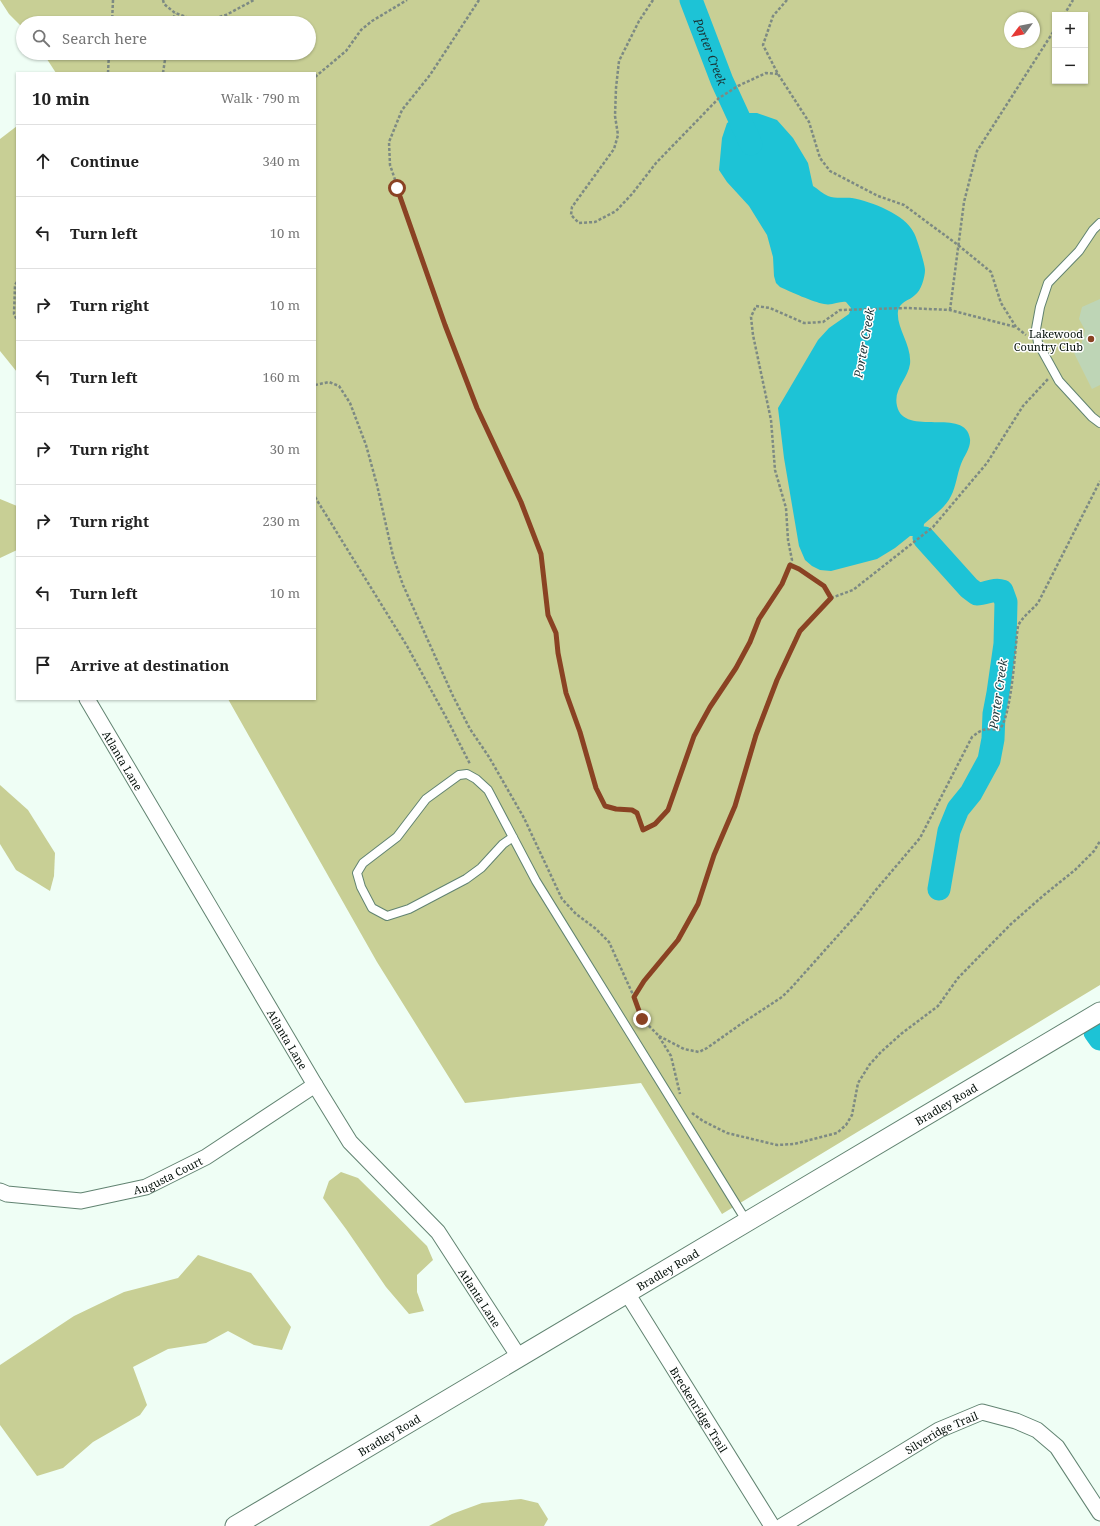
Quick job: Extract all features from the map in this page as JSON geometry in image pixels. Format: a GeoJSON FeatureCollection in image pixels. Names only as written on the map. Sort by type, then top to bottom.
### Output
{"type":"FeatureCollection","features":[{"type":"Feature","properties":{"kind":"street","name":"Atlanta Lane"},"geometry":{"type":"LineString","coordinates":[[88,700],[350,1142],[438,1232],[519,1357]]}},
{"type":"Feature","properties":{"kind":"street","name":"Bradley Road"},"geometry":{"type":"LineString","coordinates":[[236,1526],[1100,1012]]}},
{"type":"Feature","properties":{"kind":"street","name":"Augusta Court"},"geometry":{"type":"LineString","coordinates":[[0,1191],[7,1194],[81,1201],[146,1187],[206,1157],[315,1085]]}},
{"type":"Feature","properties":{"kind":"street","name":"Breckenridge Trail"},"geometry":{"type":"LineString","coordinates":[[627,1293],[772,1526]]}},
{"type":"Feature","properties":{"kind":"street","name":"Silveridge Trail"},"geometry":{"type":"LineString","coordinates":[[782,1526],[938,1430],[982,1412],[1016,1421],[1037,1430],[1057,1447],[1100,1513]]}},
{"type":"Feature","properties":{"kind":"lane"},"geometry":{"type":"LineString","coordinates":[[1100,223],[1093,230],[1079,251],[1048,283],[1040,307],[1036,329],[1038,343],[1059,381],[1092,417],[1100,423]]}},
{"type":"Feature","properties":{"kind":"lane"},"geometry":{"type":"LineString","coordinates":[[513,838],[503,844],[481,868],[466,879],[409,909],[387,916],[372,908],[360,886],[357,873],[363,863],[397,837],[426,799],[459,775],[467,774],[476,779],[488,790],[536,880],[747,1222]]}},
{"type":"Feature","properties":{"kind":"path"},"geometry":{"type":"LineString","coordinates":[[112,16],[113,0]]}},
{"type":"Feature","properties":{"kind":"path"},"geometry":{"type":"LineString","coordinates":[[163,0],[164,4],[175,13],[182,16]]}},
{"type":"Feature","properties":{"kind":"path"},"geometry":{"type":"LineString","coordinates":[[223,16],[254,0]]}},
{"type":"Feature","properties":{"kind":"path"},"geometry":{"type":"LineString","coordinates":[[316,76],[346,51],[361,30],[372,21],[407,0]]}},
{"type":"Feature","properties":{"kind":"path"},"geometry":{"type":"LineString","coordinates":[[479,0],[430,75],[402,110],[389,142],[390,165],[443,318],[475,402],[499,458],[521,502],[541,554],[548,615],[556,633],[558,653],[566,693],[580,732],[596,788],[605,806],[616,809],[632,810],[637,813],[643,830],[655,824],[668,810],[694,736],[710,707],[736,668],[750,642],[759,619],[782,584],[792,560],[788,540],[786,508],[775,470],[771,420],[753,335],[751,317],[756,306],[770,308],[804,323],[822,322],[840,310],[908,308],[950,310],[1016,327],[1001,304],[991,272],[904,206],[878,196],[830,170],[820,158],[809,122],[778,74],[764,45],[773,16],[787,0]]}},
{"type":"Feature","properties":{"kind":"path"},"geometry":{"type":"LineString","coordinates":[[653,0],[639,21],[620,61],[616,88],[615,116],[618,135],[614,149],[572,207],[571,216],[579,223],[595,222],[616,211],[632,194],[656,163],[719,98],[738,86],[766,72],[778,74]]}},
{"type":"Feature","properties":{"kind":"path"},"geometry":{"type":"LineString","coordinates":[[1066,12],[1073,0]]}},
{"type":"Feature","properties":{"kind":"path"},"geometry":{"type":"LineString","coordinates":[[950,310],[964,202],[977,151],[1052,34]]}},
{"type":"Feature","properties":{"kind":"path"},"geometry":{"type":"LineString","coordinates":[[108,72],[109,60]]}},
{"type":"Feature","properties":{"kind":"path"},"geometry":{"type":"LineString","coordinates":[[163,72],[165,60]]}},
{"type":"Feature","properties":{"kind":"path"},"geometry":{"type":"LineString","coordinates":[[16,284],[14,314],[16,318]]}},
{"type":"Feature","properties":{"kind":"path"},"geometry":{"type":"LineString","coordinates":[[634,997],[644,981],[678,940],[698,904],[714,855],[735,806],[756,735],[777,680],[800,631],[831,598],[853,590],[932,527],[987,463],[1023,406],[1054,373]]}},
{"type":"Feature","properties":{"kind":"path"},"geometry":{"type":"LineString","coordinates":[[316,385],[329,382],[339,386],[350,403],[366,445],[378,485],[393,556],[403,585],[453,696],[470,729],[489,757],[524,818],[562,899],[576,914],[596,929],[609,942],[634,997],[642,1019],[658,1036],[671,1056],[682,1099]]}},
{"type":"Feature","properties":{"kind":"path"},"geometry":{"type":"LineString","coordinates":[[658,1036],[684,1049],[699,1052],[782,997],[844,930],[920,838],[972,737],[981,730],[987,728],[998,730],[1002,726],[1009,705],[1018,626],[1021,620],[1029,614],[1038,603],[1100,481]]}},
{"type":"Feature","properties":{"kind":"path"},"geometry":{"type":"LineString","coordinates":[[316,499],[407,646],[447,719],[476,779]]}},
{"type":"Feature","properties":{"kind":"path"},"geometry":{"type":"LineString","coordinates":[[790,565],[799,569],[824,586],[831,598]]}},
{"type":"Feature","properties":{"kind":"path"},"geometry":{"type":"LineString","coordinates":[[688,1109],[703,1121],[727,1133],[777,1145],[794,1144],[837,1133],[846,1125],[852,1115],[858,1083],[870,1064],[901,1034],[938,1006],[963,973],[1011,924],[1075,870],[1094,851],[1100,842]]}},
{"type":"Feature","properties":{"kind":"green space","name":"Lakewood Country Club"},"geometry":{"type":"Polygon","coordinates":[[[0,0],[1100,0],[1100,985],[722,1214],[641,1083],[465,1103],[377,962],[229,700],[316,700],[316,72],[55,72],[48,60],[316,60],[316,16],[16,16],[16,21],[9,14],[0,0]]]}},
{"type":"Feature","properties":{"kind":"green space"},"geometry":{"type":"Polygon","coordinates":[[[16,127],[16,371],[0,351],[0,139],[16,127]]]}},
{"type":"Feature","properties":{"kind":"green space"},"geometry":{"type":"Polygon","coordinates":[[[0,499],[16,506],[16,550],[0,558],[0,499]]]}},
{"type":"Feature","properties":{"kind":"green space"},"geometry":{"type":"Polygon","coordinates":[[[0,785],[28,810],[55,853],[54,876],[50,891],[16,870],[0,844],[0,785]]]}},
{"type":"Feature","properties":{"kind":"green space"},"geometry":{"type":"Polygon","coordinates":[[[341,1172],[358,1178],[427,1246],[433,1260],[417,1275],[417,1292],[424,1311],[409,1314],[386,1287],[323,1198],[329,1181],[341,1172]]]}},
{"type":"Feature","properties":{"kind":"green space"},"geometry":{"type":"Polygon","coordinates":[[[198,1255],[251,1273],[291,1327],[282,1350],[254,1345],[228,1331],[206,1343],[168,1349],[133,1367],[147,1405],[140,1415],[93,1442],[63,1468],[37,1476],[0,1425],[0,1365],[74,1316],[124,1292],[178,1278],[198,1255]]]}},
{"type":"Feature","properties":{"kind":"green space"},"geometry":{"type":"Polygon","coordinates":[[[521,1499],[538,1503],[548,1519],[544,1526],[429,1526],[452,1514],[482,1503],[521,1499]]]}},
{"type":"Feature","properties":{"kind":"water"},"geometry":{"type":"Polygon","coordinates":[[[744,113],[757,113],[777,120],[793,138],[808,163],[813,186],[822,193],[831,197],[852,198],[869,202],[896,215],[910,226],[919,246],[925,273],[922,284],[917,293],[903,303],[898,311],[899,324],[909,350],[910,364],[907,374],[897,394],[897,406],[902,415],[911,420],[958,424],[966,429],[970,439],[968,449],[958,472],[954,489],[949,500],[943,508],[924,524],[923,533],[918,536],[910,536],[895,548],[877,559],[831,571],[820,570],[812,566],[805,560],[799,546],[784,458],[778,408],[818,340],[829,328],[849,314],[851,308],[846,302],[833,304],[819,303],[780,287],[776,283],[773,257],[767,235],[749,206],[727,182],[719,170],[722,138],[727,123],[744,113]]]}},
{"type":"Feature","properties":{"kind":"building","name":"Lakewood Country Club"},"geometry":{"type":"Polygon","coordinates":[[[1100,299],[1100,385],[1092,389],[1074,353],[1080,350],[1085,330],[1079,319],[1082,307],[1100,299]]]}},
{"type":"Feature","properties":{"kind":"waterway","name":"Porter Creek"},"geometry":{"type":"LineString","coordinates":[[691,0],[722,81],[751,144]]}},
{"type":"Feature","properties":{"kind":"waterway","name":"Porter Creek"},"geometry":{"type":"LineString","coordinates":[[924,538],[969,588],[977,594],[996,590],[1002,591],[1006,602],[1005,644],[994,714],[993,739],[989,760],[971,793],[958,809],[949,831],[939,889]]}},
{"type":"Feature","properties":{"kind":"waterway","name":"Porter Creek"},"geometry":{"type":"LineString","coordinates":[[1095,1032],[1100,1039]]}},
{"type":"Feature","properties":{"kind":"place","name":"Lakewood Country Club"},"geometry":{"type":"Point","coordinates":[1091,339]}},
{"type":"Feature","properties":{"kind":"route"},"geometry":{"type":"LineString","coordinates":[[397,188],[445,325],[477,408],[499,458],[521,502],[541,554],[548,615],[556,633],[558,653],[566,693],[580,732],[596,788],[605,806],[616,809],[632,810],[637,813],[643,830],[655,824],[668,810],[682,774],[694,736],[710,707],[736,668],[750,642],[759,619],[782,584],[790,565],[799,569],[824,586],[831,598],[800,631],[777,680],[756,735],[735,806],[714,855],[698,904],[678,940],[644,981],[634,997],[642,1019]]}}]}
